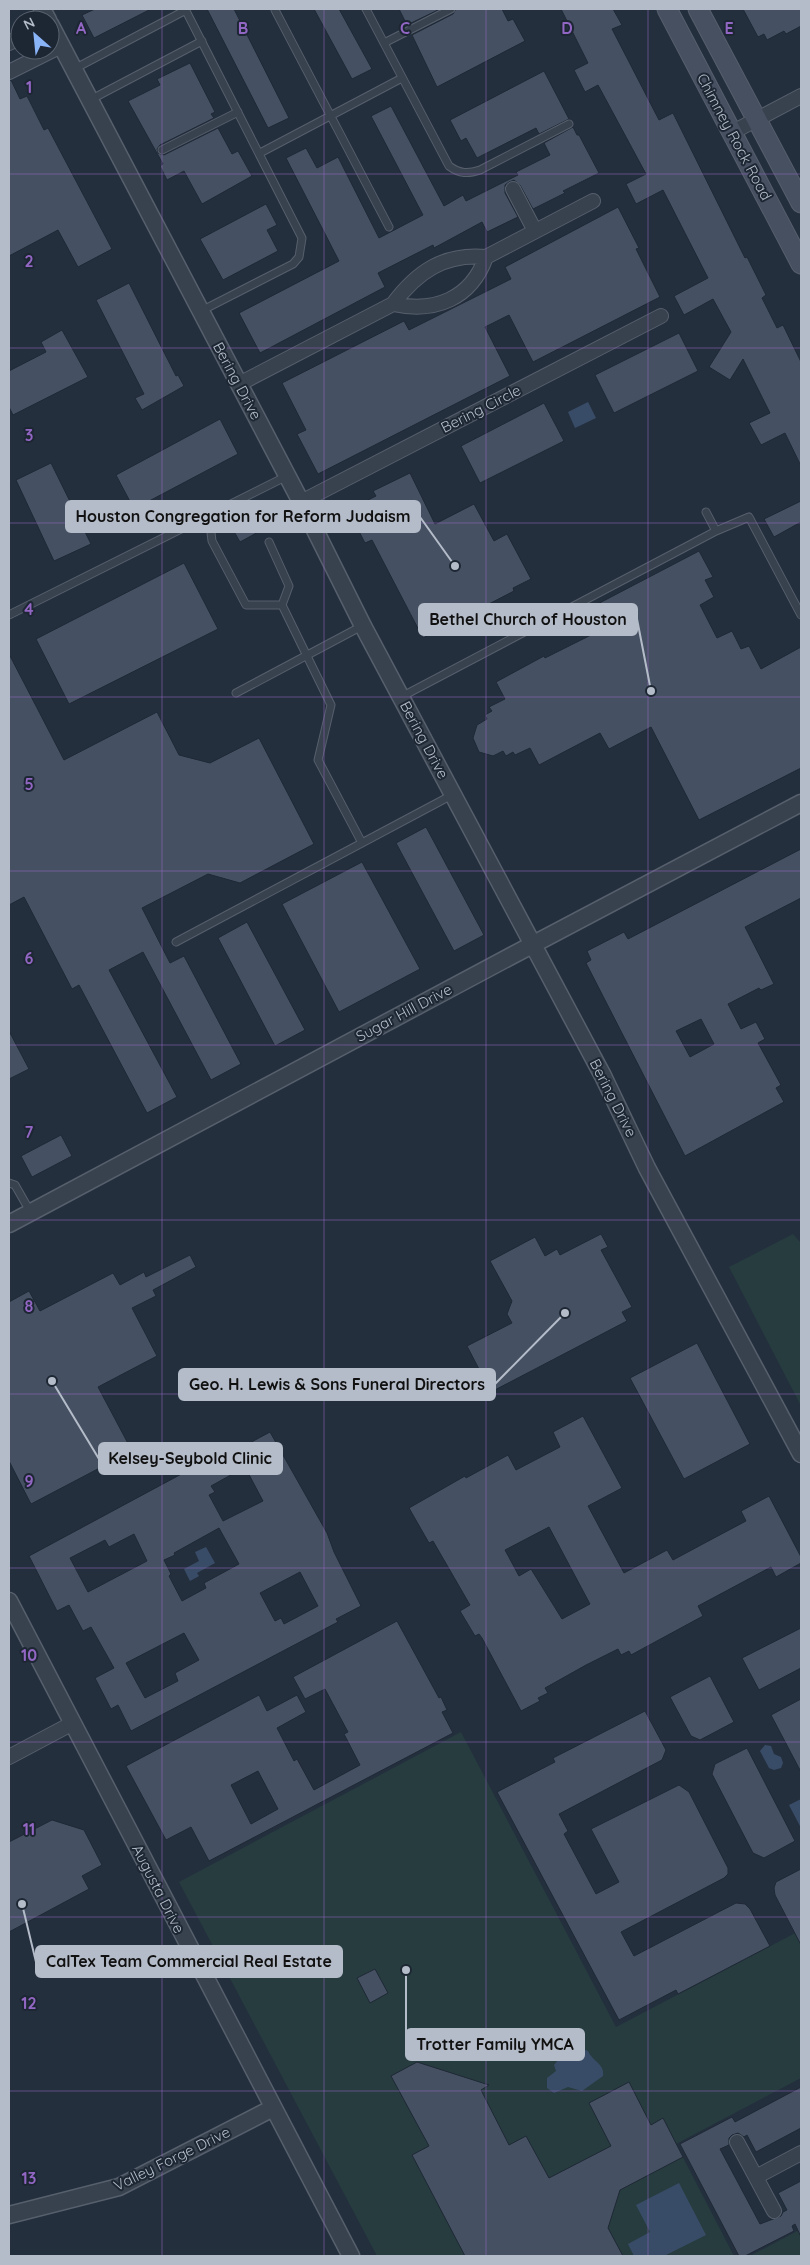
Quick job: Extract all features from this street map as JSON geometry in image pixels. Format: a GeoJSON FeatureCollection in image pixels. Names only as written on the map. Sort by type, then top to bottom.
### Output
{"type":"FeatureCollection","features":[{"type":"Feature","properties":{"kind":"main road","name":"Chimney Rock Road"},"geometry":{"type":"LineString","coordinates":[[667,9],[801,264]]}},
{"type":"Feature","properties":{"kind":"main road","name":"Chimney Rock Road"},"geometry":{"type":"LineString","coordinates":[[698,9],[801,203]]}},
{"type":"Feature","properties":{"kind":"street"},"geometry":{"type":"LineString","coordinates":[[9,72],[61,46]]}},
{"type":"Feature","properties":{"kind":"street","name":"Bering Drive"},"geometry":{"type":"LineString","coordinates":[[61,46],[288,476],[363,626],[603,1076],[647,1168],[801,1454]]}},
{"type":"Feature","properties":{"kind":"street"},"geometry":{"type":"LineString","coordinates":[[731,133],[801,96]]}},
{"type":"Feature","properties":{"kind":"street"},"geometry":{"type":"LineString","coordinates":[[512,189],[535,231]]}},
{"type":"Feature","properties":{"kind":"street"},"geometry":{"type":"LineString","coordinates":[[239,384],[393,304],[419,274],[454,258],[486,257],[593,201]]}},
{"type":"Feature","properties":{"kind":"street"},"geometry":{"type":"LineString","coordinates":[[393,304],[424,308],[443,303],[460,294],[480,273],[486,257]]}},
{"type":"Feature","properties":{"kind":"street","name":"Bering Circle"},"geometry":{"type":"LineString","coordinates":[[301,502],[661,316]]}},
{"type":"Feature","properties":{"kind":"street","name":"Sugar Hill Drive"},"geometry":{"type":"LineString","coordinates":[[9,1224],[801,804]]}},
{"type":"Feature","properties":{"kind":"street","name":"Augusta Drive"},"geometry":{"type":"LineString","coordinates":[[9,1601],[351,2256]]}},
{"type":"Feature","properties":{"kind":"street"},"geometry":{"type":"LineString","coordinates":[[9,1757],[73,1723]]}},
{"type":"Feature","properties":{"kind":"street","name":"Valley Forge Drive"},"geometry":{"type":"LineString","coordinates":[[9,2215],[119,2188],[273,2108]]}},
{"type":"Feature","properties":{"kind":"street"},"geometry":{"type":"LineString","coordinates":[[738,2142],[774,2211]]}},
{"type":"Feature","properties":{"kind":"street"},"geometry":{"type":"LineString","coordinates":[[756,2176],[801,2153]]}},
{"type":"Feature","properties":{"kind":"lane"},"geometry":{"type":"LineString","coordinates":[[74,69],[186,9],[298,226],[302,238],[300,257],[293,264],[201,311]]}},
{"type":"Feature","properties":{"kind":"lane"},"geometry":{"type":"LineString","coordinates":[[366,9],[449,166],[462,173],[470,174],[569,124]]}},
{"type":"Feature","properties":{"kind":"lane"},"geometry":{"type":"LineString","coordinates":[[384,43],[451,9]]}},
{"type":"Feature","properties":{"kind":"lane"},"geometry":{"type":"LineString","coordinates":[[275,10],[389,226]]}},
{"type":"Feature","properties":{"kind":"lane"},"geometry":{"type":"LineString","coordinates":[[90,100],[202,41]]}},
{"type":"Feature","properties":{"kind":"lane"},"geometry":{"type":"LineString","coordinates":[[260,153],[402,78]]}},
{"type":"Feature","properties":{"kind":"lane"},"geometry":{"type":"LineString","coordinates":[[162,150],[238,112]]}},
{"type":"Feature","properties":{"kind":"lane"},"geometry":{"type":"LineString","coordinates":[[9,615],[288,476]]}},
{"type":"Feature","properties":{"kind":"lane"},"geometry":{"type":"LineString","coordinates":[[706,512],[716,531]]}},
{"type":"Feature","properties":{"kind":"lane"},"geometry":{"type":"LineString","coordinates":[[208,516],[212,541],[246,604],[282,605]]}},
{"type":"Feature","properties":{"kind":"lane"},"geometry":{"type":"LineString","coordinates":[[401,697],[716,531],[749,517],[801,615]]}},
{"type":"Feature","properties":{"kind":"lane"},"geometry":{"type":"LineString","coordinates":[[269,542],[289,586],[282,605],[331,705],[321,740],[318,760],[362,843]]}},
{"type":"Feature","properties":{"kind":"lane"},"geometry":{"type":"LineString","coordinates":[[236,693],[363,626]]}},
{"type":"Feature","properties":{"kind":"lane"},"geometry":{"type":"LineString","coordinates":[[176,942],[452,795]]}},
{"type":"Feature","properties":{"kind":"lane"},"geometry":{"type":"LineString","coordinates":[[9,1183],[16,1185],[30,1213]]}},
{"type":"Feature","properties":{"kind":"green space"},"geometry":{"type":"Polygon","coordinates":[[[793,1234],[801,1243],[801,1406],[729,1267],[793,1234]]]}},
{"type":"Feature","properties":{"kind":"green space"},"geometry":{"type":"Polygon","coordinates":[[[461,1732],[616,2027],[801,1930],[801,2078],[676,2144],[734,2256],[377,2256],[179,1882],[461,1732]]]}},
{"type":"Feature","properties":{"kind":"green space"},"geometry":{"type":"Polygon","coordinates":[[[801,2229],[801,2256],[750,2256],[801,2229]]]}},
{"type":"Feature","properties":{"kind":"water"},"geometry":{"type":"Polygon","coordinates":[[[588,402],[596,418],[575,428],[568,412],[588,402]]]}},
{"type":"Feature","properties":{"kind":"water"},"geometry":{"type":"Polygon","coordinates":[[[206,1547],[215,1563],[197,1573],[199,1576],[190,1581],[184,1569],[199,1561],[195,1552],[206,1547]]]}},
{"type":"Feature","properties":{"kind":"water"},"geometry":{"type":"Polygon","coordinates":[[[765,1745],[771,1746],[774,1754],[781,1757],[783,1763],[781,1768],[774,1770],[769,1768],[760,1751],[765,1745]]]}},
{"type":"Feature","properties":{"kind":"water"},"geometry":{"type":"Polygon","coordinates":[[[801,1799],[801,1828],[789,1805],[801,1799]]]}},
{"type":"Feature","properties":{"kind":"water"},"geometry":{"type":"Polygon","coordinates":[[[580,2048],[588,2051],[602,2069],[603,2076],[582,2091],[568,2087],[554,2093],[547,2088],[547,2078],[556,2071],[554,2065],[558,2060],[572,2061],[580,2048]]]}},
{"type":"Feature","properties":{"kind":"water"},"geometry":{"type":"Polygon","coordinates":[[[679,2183],[706,2235],[664,2256],[634,2256],[628,2244],[650,2232],[636,2205],[679,2183]]]}},
{"type":"Feature","properties":{"kind":"building"},"geometry":{"type":"Polygon","coordinates":[[[95,9],[151,9],[94,38],[82,15],[95,9]]]}},
{"type":"Feature","properties":{"kind":"building"},"geometry":{"type":"Polygon","coordinates":[[[207,9],[234,9],[289,118],[268,128],[207,9]]]}},
{"type":"Feature","properties":{"kind":"building"},"geometry":{"type":"Polygon","coordinates":[[[314,9],[339,9],[372,69],[352,79],[314,9]]]}},
{"type":"Feature","properties":{"kind":"building"},"geometry":{"type":"Polygon","coordinates":[[[399,9],[440,9],[407,25],[399,9]]]}},
{"type":"Feature","properties":{"kind":"building"},"geometry":{"type":"Polygon","coordinates":[[[456,9],[502,9],[508,21],[513,19],[525,41],[437,87],[412,35],[453,14],[456,9]]]}},
{"type":"Feature","properties":{"kind":"building"},"geometry":{"type":"Polygon","coordinates":[[[561,9],[613,9],[622,25],[612,29],[659,120],[673,113],[745,258],[747,257],[766,295],[762,298],[777,328],[783,325],[801,362],[801,466],[785,433],[761,445],[749,423],[770,413],[743,359],[730,380],[709,367],[731,332],[713,299],[684,315],[674,296],[708,278],[663,190],[636,204],[626,184],[646,174],[598,85],[585,92],[574,70],[588,63],[561,9]]]}},
{"type":"Feature","properties":{"kind":"building"},"geometry":{"type":"Polygon","coordinates":[[[743,9],[801,9],[801,26],[786,34],[784,31],[767,40],[764,34],[758,37],[743,9]]]}},
{"type":"Feature","properties":{"kind":"building"},"geometry":{"type":"Polygon","coordinates":[[[190,63],[215,112],[211,114],[214,118],[160,145],[157,149],[158,153],[164,155],[218,128],[232,154],[238,151],[252,176],[202,204],[184,171],[167,180],[160,166],[163,164],[128,101],[160,85],[157,79],[190,63]]]}},
{"type":"Feature","properties":{"kind":"building"},"geometry":{"type":"Polygon","coordinates":[[[544,71],[569,119],[539,134],[536,128],[477,158],[466,138],[461,141],[450,120],[544,71]]]}},
{"type":"Feature","properties":{"kind":"building"},"geometry":{"type":"Polygon","coordinates":[[[11,80],[20,99],[27,96],[44,130],[48,128],[112,249],[78,267],[58,230],[9,256],[9,81],[11,80]]]}},
{"type":"Feature","properties":{"kind":"building"},"geometry":{"type":"Polygon","coordinates":[[[391,106],[444,206],[463,195],[466,201],[518,175],[516,172],[550,155],[544,143],[573,127],[599,173],[533,209],[520,185],[514,180],[509,182],[505,185],[505,193],[518,217],[487,232],[482,222],[434,248],[433,245],[378,273],[385,287],[260,353],[239,313],[339,261],[286,158],[306,148],[317,168],[338,157],[379,238],[423,215],[371,116],[391,106]]]}},
{"type":"Feature","properties":{"kind":"building"},"geometry":{"type":"Polygon","coordinates":[[[266,204],[277,225],[267,230],[278,251],[223,280],[200,239],[266,204]]]}},
{"type":"Feature","properties":{"kind":"building"},"geometry":{"type":"Polygon","coordinates":[[[618,207],[639,248],[636,249],[660,297],[533,362],[509,315],[485,327],[510,376],[318,474],[297,434],[306,430],[282,383],[404,321],[409,330],[511,279],[505,267],[618,207]]]}},
{"type":"Feature","properties":{"kind":"building"},"geometry":{"type":"Polygon","coordinates":[[[129,283],[176,376],[178,375],[184,386],[142,410],[135,398],[144,394],[96,300],[129,283]]]}},
{"type":"Feature","properties":{"kind":"building"},"geometry":{"type":"Polygon","coordinates":[[[62,330],[88,377],[13,415],[9,407],[9,371],[46,352],[41,342],[62,330]]]}},
{"type":"Feature","properties":{"kind":"building"},"geometry":{"type":"Polygon","coordinates":[[[679,333],[698,371],[614,413],[595,375],[679,333]]]}},
{"type":"Feature","properties":{"kind":"building"},"geometry":{"type":"Polygon","coordinates":[[[544,403],[564,441],[480,483],[461,446],[544,403]]]}},
{"type":"Feature","properties":{"kind":"building"},"geometry":{"type":"Polygon","coordinates":[[[220,419],[238,454],[134,509],[116,475],[220,419]]]}},
{"type":"Feature","properties":{"kind":"building"},"geometry":{"type":"Polygon","coordinates":[[[51,463],[91,544],[54,561],[16,480],[51,463]]]}},
{"type":"Feature","properties":{"kind":"building"},"geometry":{"type":"Polygon","coordinates":[[[410,473],[435,524],[474,504],[494,541],[507,534],[531,579],[513,588],[514,591],[423,638],[372,540],[365,543],[348,510],[376,496],[373,491],[410,473]]]}},
{"type":"Feature","properties":{"kind":"building"},"geometry":{"type":"Polygon","coordinates":[[[801,501],[801,522],[774,537],[764,519],[801,501]]]}},
{"type":"Feature","properties":{"kind":"building"},"geometry":{"type":"Polygon","coordinates":[[[263,511],[271,525],[240,542],[232,528],[263,511]]]}},
{"type":"Feature","properties":{"kind":"building"},"geometry":{"type":"Polygon","coordinates":[[[699,551],[713,577],[705,580],[714,597],[700,605],[717,638],[732,631],[741,649],[749,646],[761,669],[801,647],[801,768],[699,820],[651,727],[609,749],[600,733],[539,765],[530,748],[515,755],[513,752],[506,756],[503,751],[493,756],[479,752],[473,738],[477,725],[487,719],[485,715],[492,711],[489,707],[505,699],[496,682],[544,656],[545,658],[599,631],[588,609],[699,551]]]}},
{"type":"Feature","properties":{"kind":"building"},"geometry":{"type":"Polygon","coordinates":[[[184,563],[218,629],[69,704],[36,639],[184,563]]]}},
{"type":"Feature","properties":{"kind":"building"},"geometry":{"type":"Polygon","coordinates":[[[9,654],[64,760],[157,712],[179,755],[210,763],[259,738],[314,844],[240,883],[208,874],[142,908],[170,963],[184,956],[241,1064],[211,1080],[143,952],[109,970],[177,1097],[147,1113],[79,985],[72,989],[24,897],[9,905],[9,654]]]}},
{"type":"Feature","properties":{"kind":"building"},"geometry":{"type":"Polygon","coordinates":[[[426,827],[484,935],[454,951],[396,843],[426,827]]]}},
{"type":"Feature","properties":{"kind":"building"},"geometry":{"type":"Polygon","coordinates":[[[801,849],[801,898],[745,927],[774,984],[761,990],[759,988],[728,1004],[741,1029],[756,1022],[765,1039],[758,1043],[781,1085],[776,1088],[784,1102],[685,1156],[586,963],[591,960],[587,951],[624,932],[628,939],[801,849]],[[701,1019],[676,1031],[690,1057],[714,1044],[701,1019]]]}},
{"type":"Feature","properties":{"kind":"building"},"geometry":{"type":"Polygon","coordinates":[[[362,862],[420,969],[339,1012],[282,904],[362,862]]]}},
{"type":"Feature","properties":{"kind":"building"},"geometry":{"type":"Polygon","coordinates":[[[247,922],[305,1030],[275,1046],[218,938],[247,922]]]}},
{"type":"Feature","properties":{"kind":"building"},"geometry":{"type":"Polygon","coordinates":[[[9,1031],[29,1069],[9,1079],[9,1031]]]}},
{"type":"Feature","properties":{"kind":"building"},"geometry":{"type":"Polygon","coordinates":[[[61,1135],[72,1156],[32,1177],[21,1156],[61,1135]]]}},
{"type":"Feature","properties":{"kind":"building"},"geometry":{"type":"Polygon","coordinates":[[[601,1234],[608,1247],[601,1250],[632,1307],[622,1312],[627,1321],[491,1392],[467,1346],[512,1323],[507,1314],[512,1301],[490,1261],[535,1237],[545,1256],[557,1249],[560,1255],[601,1234]]]}},
{"type":"Feature","properties":{"kind":"building"},"geometry":{"type":"Polygon","coordinates":[[[190,1255],[196,1267],[153,1290],[156,1296],[132,1308],[157,1356],[98,1387],[132,1451],[31,1504],[9,1461],[9,1302],[29,1291],[40,1311],[113,1273],[120,1285],[144,1272],[146,1277],[190,1255]]]}},
{"type":"Feature","properties":{"kind":"building"},"geometry":{"type":"Polygon","coordinates":[[[697,1343],[750,1444],[684,1479],[630,1378],[697,1343]]]}},
{"type":"Feature","properties":{"kind":"building"},"geometry":{"type":"Polygon","coordinates":[[[583,1416],[622,1488],[588,1506],[624,1573],[667,1550],[673,1560],[746,1521],[741,1511],[769,1496],[801,1557],[801,1563],[776,1577],[771,1567],[698,1606],[703,1616],[631,1655],[629,1651],[621,1655],[618,1649],[586,1665],[545,1688],[548,1693],[538,1698],[540,1701],[521,1711],[482,1638],[479,1634],[475,1636],[460,1611],[470,1605],[433,1541],[429,1543],[409,1508],[465,1476],[466,1478],[508,1455],[516,1470],[560,1447],[553,1432],[583,1416]],[[549,1527],[505,1550],[519,1576],[531,1569],[562,1619],[590,1604],[549,1527]]]}},
{"type":"Feature","properties":{"kind":"building"},"geometry":{"type":"Polygon","coordinates":[[[270,1432],[327,1533],[334,1552],[361,1606],[336,1619],[338,1622],[131,1731],[118,1705],[111,1709],[95,1678],[114,1668],[91,1627],[83,1631],[69,1605],[57,1611],[29,1556],[242,1442],[244,1446],[270,1432]],[[245,1467],[211,1486],[215,1492],[209,1495],[223,1521],[263,1501],[245,1467]],[[219,1528],[174,1553],[175,1555],[164,1560],[171,1574],[169,1576],[182,1601],[206,1588],[204,1583],[239,1564],[219,1528]],[[134,1534],[109,1547],[105,1540],[70,1558],[88,1592],[147,1561],[134,1534]],[[300,1572],[260,1593],[275,1621],[281,1618],[284,1624],[318,1606],[300,1572]],[[184,1633],[126,1663],[145,1698],[178,1681],[175,1673],[199,1660],[184,1633]]]}},
{"type":"Feature","properties":{"kind":"building"},"geometry":{"type":"Polygon","coordinates":[[[397,1621],[439,1698],[441,1697],[447,1710],[442,1712],[453,1733],[209,1861],[191,1827],[166,1840],[126,1766],[259,1695],[267,1711],[297,1695],[306,1712],[277,1728],[294,1761],[297,1759],[314,1790],[360,1765],[344,1734],[348,1732],[325,1689],[305,1699],[293,1677],[397,1621]],[[258,1771],[231,1785],[251,1824],[278,1809],[258,1771]]]}},
{"type":"Feature","properties":{"kind":"building"},"geometry":{"type":"Polygon","coordinates":[[[801,1628],[801,1668],[759,1690],[742,1658],[801,1628]]]}},
{"type":"Feature","properties":{"kind":"building"},"geometry":{"type":"Polygon","coordinates":[[[710,1676],[734,1722],[700,1740],[691,1736],[670,1697],[710,1676]]]}},
{"type":"Feature","properties":{"kind":"building"},"geometry":{"type":"Polygon","coordinates":[[[801,1699],[801,1772],[771,1715],[801,1699]]]}},
{"type":"Feature","properties":{"kind":"building"},"geometry":{"type":"Polygon","coordinates":[[[645,1711],[666,1750],[662,1760],[559,1814],[568,1831],[564,1834],[596,1894],[619,1882],[591,1829],[679,1785],[689,1792],[728,1868],[728,1874],[724,1878],[621,1932],[634,1956],[736,1903],[745,1904],[750,1909],[770,1946],[678,1994],[676,1990],[619,2020],[497,1792],[555,1762],[553,1758],[645,1711]]]}},
{"type":"Feature","properties":{"kind":"building"},"geometry":{"type":"Polygon","coordinates":[[[747,1748],[795,1841],[764,1858],[753,1853],[712,1774],[715,1764],[747,1748]]]}},
{"type":"Feature","properties":{"kind":"building"},"geometry":{"type":"Polygon","coordinates":[[[52,1820],[84,1830],[102,1865],[82,1876],[89,1889],[9,1932],[9,1842],[52,1820]]]}},
{"type":"Feature","properties":{"kind":"building"},"geometry":{"type":"Polygon","coordinates":[[[801,1869],[801,1945],[775,1895],[774,1888],[776,1882],[801,1869]]]}},
{"type":"Feature","properties":{"kind":"building"},"geometry":{"type":"Polygon","coordinates":[[[375,1969],[388,1993],[370,2003],[357,1978],[375,1969]]]}},
{"type":"Feature","properties":{"kind":"building"},"geometry":{"type":"Polygon","coordinates":[[[417,2062],[489,2085],[481,2090],[509,2145],[526,2136],[549,2178],[611,2146],[589,2103],[629,2082],[651,2125],[663,2118],[683,2157],[620,2190],[608,2228],[623,2256],[465,2256],[412,2155],[429,2146],[391,2076],[417,2062]]]}},
{"type":"Feature","properties":{"kind":"building"},"geometry":{"type":"Polygon","coordinates":[[[801,2087],[801,2128],[756,2152],[747,2135],[744,2137],[738,2133],[729,2138],[729,2145],[720,2149],[760,2224],[781,2216],[787,2210],[778,2193],[801,2181],[801,2237],[795,2224],[792,2226],[794,2231],[745,2256],[739,2256],[680,2144],[732,2117],[735,2122],[801,2087]]]}},
{"type":"Feature","properties":{"kind":"place","name":"Houston Congregation for Reform Judaism"},"geometry":{"type":"Point","coordinates":[455,566]}},
{"type":"Feature","properties":{"kind":"place","name":"Bethel Church of Houston"},"geometry":{"type":"Point","coordinates":[651,691]}},
{"type":"Feature","properties":{"kind":"place","name":"Geo. H. Lewis & Sons Funeral Directors"},"geometry":{"type":"Point","coordinates":[565,1313]}},
{"type":"Feature","properties":{"kind":"place","name":"Kelsey-Seybold Clinic"},"geometry":{"type":"Point","coordinates":[52,1381]}},
{"type":"Feature","properties":{"kind":"place","name":"CalTex Team Commercial Real Estate"},"geometry":{"type":"Point","coordinates":[22,1904]}},
{"type":"Feature","properties":{"kind":"place","name":"Trotter Family YMCA"},"geometry":{"type":"Point","coordinates":[406,1970]}}]}
